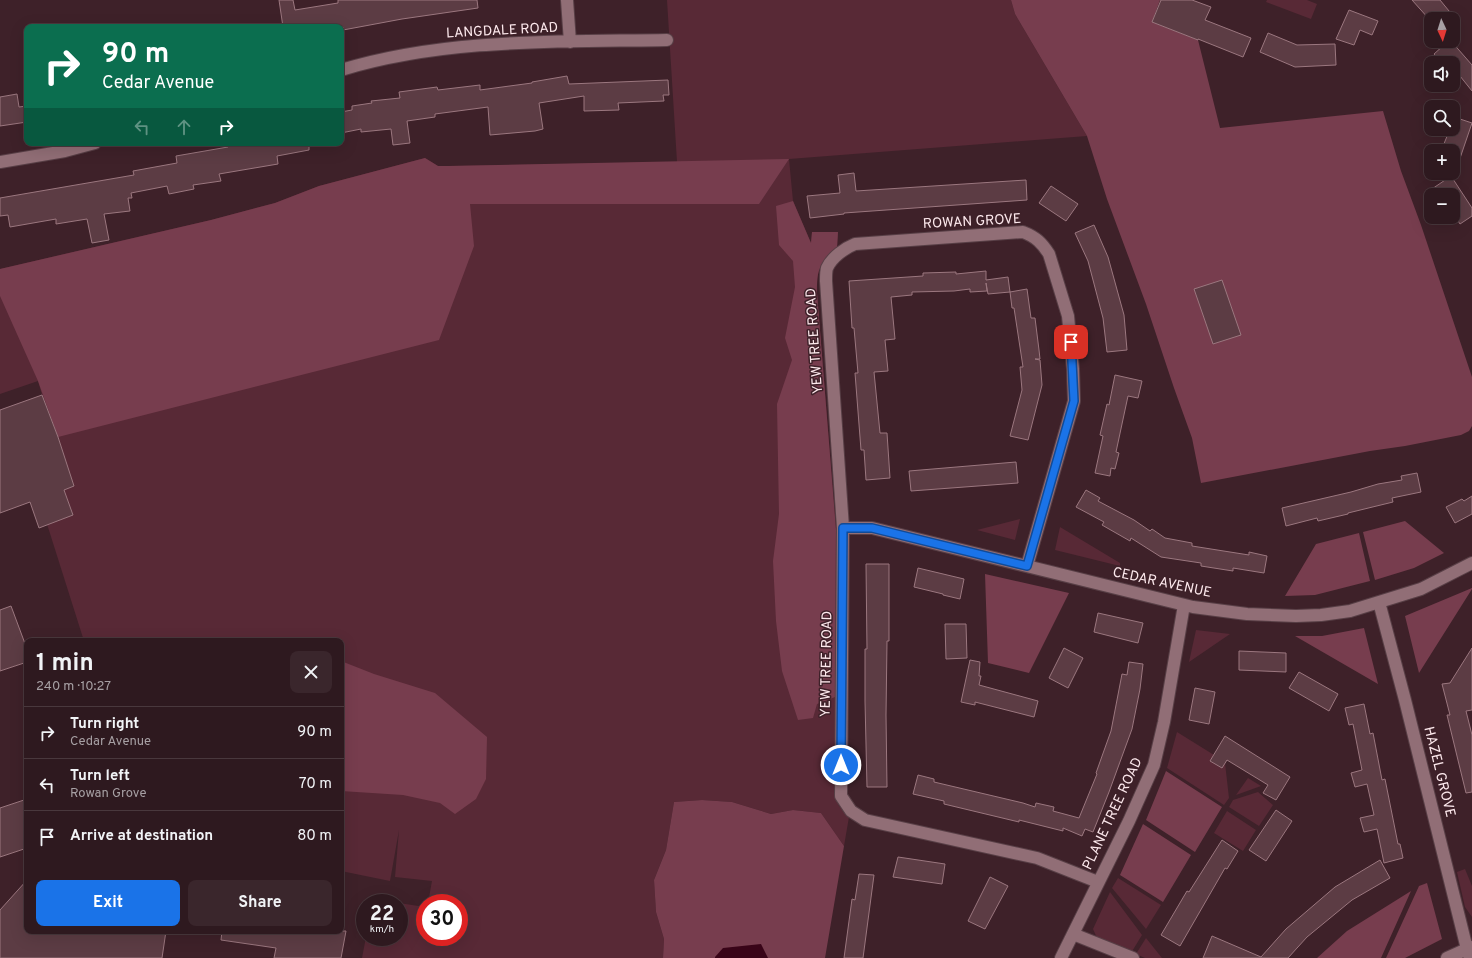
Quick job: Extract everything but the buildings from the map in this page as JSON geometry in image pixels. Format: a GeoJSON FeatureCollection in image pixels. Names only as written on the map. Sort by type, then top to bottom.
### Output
{"type":"FeatureCollection","features":[{"type":"Feature","properties":{"kind":"street"},"geometry":{"type":"LineString","coordinates":[[567,0],[570,42]]}},
{"type":"Feature","properties":{"kind":"street","name":"LANGDALE ROAD"},"geometry":{"type":"LineString","coordinates":[[344,69],[417,52],[450,48],[570,42],[667,40]]}},
{"type":"Feature","properties":{"kind":"street"},"geometry":{"type":"LineString","coordinates":[[0,162],[65,151],[84,146]]}},
{"type":"Feature","properties":{"kind":"street","name":"ROWAN GROVE"},"geometry":{"type":"LineString","coordinates":[[835,258],[847,248],[855,244],[1023,232],[1034,236],[1045,247],[1049,254],[1068,316],[1073,369],[1074,401],[1027,566]]}},
{"type":"Feature","properties":{"kind":"street","name":"YEW TREE ROAD"},"geometry":{"type":"LineString","coordinates":[[835,258],[827,268],[826,281],[843,528],[841,796],[851,812],[865,820],[1037,858],[1098,882]]}},
{"type":"Feature","properties":{"kind":"street","name":"CEDAR AVENUE"},"geometry":{"type":"LineString","coordinates":[[843,528],[872,528],[1184,605],[1247,614],[1296,616],[1321,615],[1350,611],[1421,589],[1472,563]]}},
{"type":"Feature","properties":{"kind":"street","name":"HAZEL GROVE"},"geometry":{"type":"LineString","coordinates":[[1379,602],[1470,952]]}},
{"type":"Feature","properties":{"kind":"street","name":"PLANE TREE ROAD"},"geometry":{"type":"LineString","coordinates":[[1061,958],[1129,821],[1154,765],[1164,722],[1184,605]]}},
{"type":"Feature","properties":{"kind":"street"},"geometry":{"type":"LineString","coordinates":[[1074,934],[1133,958]]}},
{"type":"Feature","properties":{"kind":"street"},"geometry":{"type":"LineString","coordinates":[[1447,958],[1470,952]]}},
{"type":"Feature","properties":{"kind":"shaded area"},"geometry":{"type":"Polygon","coordinates":[[[667,0],[1011,0],[1015,14],[1087,136],[789,159],[793,201],[811,243],[812,232],[838,232],[837,248],[826,259],[820,268],[817,293],[836,530],[835,790],[839,806],[849,817],[844,846],[821,813],[793,810],[771,814],[732,802],[702,800],[674,802],[666,850],[654,880],[656,912],[664,939],[663,958],[362,958],[364,946],[408,946],[408,904],[416,906],[416,946],[468,946],[468,894],[430,894],[432,881],[395,877],[399,830],[390,881],[344,872],[344,638],[83,638],[47,524],[73,515],[64,490],[74,486],[58,437],[38,381],[0,394],[0,269],[211,220],[275,203],[319,186],[425,158],[438,166],[677,162],[667,0]]]}},
{"type":"Feature","properties":{"kind":"shaded area"},"geometry":{"type":"Polygon","coordinates":[[[1011,0],[1160,0],[1152,22],[1198,40],[1220,128],[1383,111],[1401,171],[1421,225],[1472,377],[1472,426],[1469,431],[1461,435],[1405,446],[1370,451],[1201,483],[1192,438],[1146,304],[1107,199],[1087,136],[1015,14],[1011,0]]]}},
{"type":"Feature","properties":{"kind":"shaded area"},"geometry":{"type":"Polygon","coordinates":[[[1267,0],[1307,0],[1317,4],[1311,19],[1266,2],[1267,0]]]}},
{"type":"Feature","properties":{"kind":"shaded area"},"geometry":{"type":"Polygon","coordinates":[[[425,158],[438,166],[789,159],[759,204],[470,204],[474,246],[439,340],[58,437],[38,381],[0,296],[0,269],[211,220],[275,203],[319,186],[425,158]]]}},
{"type":"Feature","properties":{"kind":"shaded area"},"geometry":{"type":"Polygon","coordinates":[[[793,201],[811,243],[812,232],[838,232],[837,248],[826,259],[820,268],[817,293],[836,530],[835,697],[817,704],[813,718],[798,720],[782,671],[776,621],[773,561],[779,514],[777,404],[792,360],[785,338],[795,287],[793,261],[779,245],[776,206],[793,201]]]}},
{"type":"Feature","properties":{"kind":"shaded area"},"geometry":{"type":"Polygon","coordinates":[[[1020,519],[1015,540],[977,530],[1020,519]]]}},
{"type":"Feature","properties":{"kind":"shaded area"},"geometry":{"type":"Polygon","coordinates":[[[1405,521],[1444,553],[1414,568],[1375,580],[1363,532],[1405,521]]]}},
{"type":"Feature","properties":{"kind":"shaded area"},"geometry":{"type":"Polygon","coordinates":[[[1060,527],[1120,563],[1120,566],[1055,550],[1060,527]]]}},
{"type":"Feature","properties":{"kind":"shaded area"},"geometry":{"type":"Polygon","coordinates":[[[1359,533],[1370,581],[1315,595],[1285,596],[1316,544],[1359,533]]]}},
{"type":"Feature","properties":{"kind":"shaded area"},"geometry":{"type":"Polygon","coordinates":[[[985,574],[1069,593],[1029,673],[988,663],[985,574]]]}},
{"type":"Feature","properties":{"kind":"shaded area"},"geometry":{"type":"Polygon","coordinates":[[[1472,589],[1419,673],[1405,616],[1472,589]]]}},
{"type":"Feature","properties":{"kind":"shaded area"},"geometry":{"type":"Polygon","coordinates":[[[1364,628],[1378,684],[1295,636],[1322,636],[1364,628]]]}},
{"type":"Feature","properties":{"kind":"shaded area"},"geometry":{"type":"Polygon","coordinates":[[[1196,630],[1230,634],[1189,662],[1196,630]]]}},
{"type":"Feature","properties":{"kind":"shaded area"},"geometry":{"type":"Polygon","coordinates":[[[344,662],[374,674],[435,693],[487,737],[486,779],[476,799],[455,814],[440,803],[403,795],[344,791],[344,662]]]}},
{"type":"Feature","properties":{"kind":"shaded area"},"geometry":{"type":"Polygon","coordinates":[[[1177,732],[1214,755],[1210,761],[1222,768],[1225,763],[1229,798],[1224,805],[1167,768],[1177,732]]]}},
{"type":"Feature","properties":{"kind":"shaded area"},"geometry":{"type":"Polygon","coordinates":[[[1166,771],[1222,807],[1195,852],[1146,820],[1166,771]]]}},
{"type":"Feature","properties":{"kind":"shaded area"},"geometry":{"type":"Polygon","coordinates":[[[1248,778],[1261,786],[1236,795],[1248,778]]]}},
{"type":"Feature","properties":{"kind":"shaded area"},"geometry":{"type":"Polygon","coordinates":[[[1258,792],[1273,805],[1259,826],[1229,807],[1233,800],[1258,792]]]}},
{"type":"Feature","properties":{"kind":"shaded area"},"geometry":{"type":"Polygon","coordinates":[[[702,800],[732,802],[771,814],[793,810],[821,813],[844,846],[825,958],[663,958],[664,939],[656,912],[654,880],[666,850],[674,802],[702,800]]]}},
{"type":"Feature","properties":{"kind":"shaded area"},"geometry":{"type":"Polygon","coordinates":[[[1227,811],[1256,830],[1243,851],[1214,833],[1227,811]]]}},
{"type":"Feature","properties":{"kind":"shaded area"},"geometry":{"type":"Polygon","coordinates":[[[1143,824],[1191,855],[1163,902],[1120,875],[1143,824]]]}},
{"type":"Feature","properties":{"kind":"shaded area"},"geometry":{"type":"Polygon","coordinates":[[[1465,869],[1472,886],[1472,917],[1465,907],[1457,872],[1465,869]]]}},
{"type":"Feature","properties":{"kind":"shaded area"},"geometry":{"type":"Polygon","coordinates":[[[1118,878],[1161,905],[1146,929],[1112,888],[1118,878]]]}},
{"type":"Feature","properties":{"kind":"shaded area"},"geometry":{"type":"Polygon","coordinates":[[[1427,883],[1442,939],[1405,958],[1386,958],[1419,886],[1427,883]]]}},
{"type":"Feature","properties":{"kind":"shaded area"},"geometry":{"type":"Polygon","coordinates":[[[1411,891],[1381,958],[1317,958],[1347,931],[1411,891]]]}},
{"type":"Feature","properties":{"kind":"shaded area"},"geometry":{"type":"Polygon","coordinates":[[[1110,892],[1142,935],[1131,953],[1098,940],[1093,929],[1110,892]]]}},
{"type":"Feature","properties":{"kind":"shaded area"},"geometry":{"type":"Polygon","coordinates":[[[1146,938],[1162,958],[1145,958],[1136,954],[1146,938]]]}},
{"type":"Feature","properties":{"kind":"shaded area"},"geometry":{"type":"Polygon","coordinates":[[[761,944],[768,958],[715,958],[723,948],[761,944]]]}},
{"type":"Feature","properties":{"kind":"route"},"geometry":{"type":"LineString","coordinates":[[841,765],[843,528],[872,528],[1027,566],[1074,401],[1071,342]]}}]}
